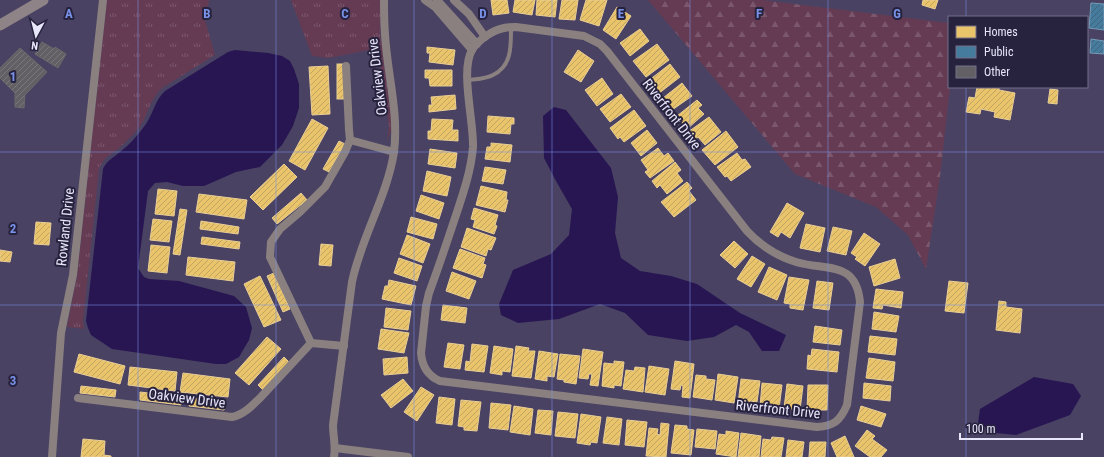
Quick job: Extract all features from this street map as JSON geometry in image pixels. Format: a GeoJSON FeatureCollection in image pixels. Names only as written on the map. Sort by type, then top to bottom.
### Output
{"type":"FeatureCollection","features":[{"type":"Feature","properties":{"kind":"main road"},"geometry":{"type":"LineString","coordinates":[[0,25],[43,0]]}},
{"type":"Feature","properties":{"kind":"street","name":"Rowland Drive"},"geometry":{"type":"LineString","coordinates":[[52,457],[60,339],[73,276],[103,0]]}},
{"type":"Feature","properties":{"kind":"street","name":"Oakview Drive"},"geometry":{"type":"LineString","coordinates":[[334,457],[335,448],[333,425],[354,271],[386,184],[394,152],[395,117],[384,33],[384,0]]}},
{"type":"Feature","properties":{"kind":"street"},"geometry":{"type":"LineString","coordinates":[[425,0],[443,11]]}},
{"type":"Feature","properties":{"kind":"street"},"geometry":{"type":"LineString","coordinates":[[438,0],[443,11],[474,47]]}},
{"type":"Feature","properties":{"kind":"street"},"geometry":{"type":"LineString","coordinates":[[443,11],[454,0],[469,14],[485,37]]}},
{"type":"Feature","properties":{"kind":"street","name":"Riverfront Drive"},"geometry":{"type":"LineString","coordinates":[[504,28],[511,28],[584,36],[600,44],[755,240],[780,255],[795,261],[834,268],[843,271],[852,277],[860,292],[860,302],[847,405],[840,418],[835,423],[826,427],[817,427],[440,381],[432,377],[424,367],[421,353],[426,306],[462,196],[473,147],[468,80],[469,58],[474,47],[485,37],[494,31],[504,28]]}},
{"type":"Feature","properties":{"kind":"street","name":"Oakview Drive"},"geometry":{"type":"LineString","coordinates":[[78,398],[232,417],[250,408],[311,342],[270,257],[270,246],[280,229],[300,212],[325,187],[345,152],[350,140],[346,66]]}},
{"type":"Feature","properties":{"kind":"street"},"geometry":{"type":"LineString","coordinates":[[350,140],[394,152]]}},
{"type":"Feature","properties":{"kind":"street"},"geometry":{"type":"LineString","coordinates":[[311,342],[344,346]]}},
{"type":"Feature","properties":{"kind":"street"},"geometry":{"type":"LineString","coordinates":[[335,448],[408,457]]}},
{"type":"Feature","properties":{"kind":"lane"},"geometry":{"type":"LineString","coordinates":[[468,80],[493,75],[506,65],[511,49],[511,28]]}},
{"type":"Feature","properties":{"kind":"green space"},"geometry":{"type":"Polygon","coordinates":[[[107,0],[209,0],[205,20],[215,55],[162,88],[153,99],[144,121],[139,128],[118,149],[107,157],[99,169],[83,321],[84,329],[67,327],[77,276],[107,0]]]}},
{"type":"Feature","properties":{"kind":"green space"},"geometry":{"type":"Polygon","coordinates":[[[291,0],[380,0],[380,33],[391,117],[391,130],[387,143],[389,126],[378,52],[374,49],[329,58],[312,56],[291,0]]]}},
{"type":"Feature","properties":{"kind":"green space"},"geometry":{"type":"Polygon","coordinates":[[[648,0],[762,0],[948,23],[948,88],[950,88],[940,177],[926,269],[908,235],[876,207],[795,174],[648,0]]]}},
{"type":"Feature","properties":{"kind":"shaded area"},"geometry":{"type":"Polygon","coordinates":[[[235,50],[268,53],[282,56],[290,61],[299,84],[299,108],[293,126],[282,145],[260,167],[236,172],[204,186],[183,186],[167,182],[155,183],[148,191],[138,268],[144,277],[149,279],[179,281],[234,296],[246,307],[252,328],[249,340],[239,357],[226,364],[216,364],[112,349],[91,335],[86,321],[103,169],[108,161],[127,146],[141,131],[149,119],[158,99],[165,91],[228,52],[235,50]]]}},
{"type":"Feature","properties":{"kind":"shaded area"},"geometry":{"type":"Polygon","coordinates":[[[554,107],[566,110],[611,168],[618,197],[615,233],[621,258],[640,271],[671,276],[697,284],[740,313],[786,335],[779,351],[762,351],[749,332],[736,325],[714,337],[687,341],[648,335],[625,313],[600,304],[559,319],[518,323],[501,315],[499,304],[513,270],[551,254],[569,235],[572,209],[544,158],[543,116],[554,107]]]}},
{"type":"Feature","properties":{"kind":"shaded area"},"geometry":{"type":"Polygon","coordinates":[[[1034,377],[1073,384],[1081,396],[1070,415],[1016,435],[996,433],[978,423],[980,409],[1034,377]]]}},
{"type":"Feature","properties":{"kind":"building: Homes"},"geometry":{"type":"Polygon","coordinates":[[[491,0],[507,0],[509,13],[493,15],[491,0]]]}},
{"type":"Feature","properties":{"kind":"building: Homes"},"geometry":{"type":"Polygon","coordinates":[[[515,0],[535,0],[532,15],[513,12],[515,0]]]}},
{"type":"Feature","properties":{"kind":"building: Homes"},"geometry":{"type":"Polygon","coordinates":[[[537,0],[557,0],[555,17],[536,15],[537,0]]]}},
{"type":"Feature","properties":{"kind":"building: Homes"},"geometry":{"type":"Polygon","coordinates":[[[562,0],[578,0],[575,20],[559,19],[562,0]]]}},
{"type":"Feature","properties":{"kind":"building: Homes"},"geometry":{"type":"Polygon","coordinates":[[[586,0],[607,0],[599,26],[580,20],[586,0]]]}},
{"type":"Feature","properties":{"kind":"building: Homes"},"geometry":{"type":"Polygon","coordinates":[[[923,0],[938,0],[935,9],[922,5],[923,0]]]}},
{"type":"Feature","properties":{"kind":"building: Homes"},"geometry":{"type":"Polygon","coordinates":[[[617,7],[631,16],[616,39],[603,30],[617,7]]]}},
{"type":"Feature","properties":{"kind":"building: Homes"},"geometry":{"type":"Polygon","coordinates":[[[640,29],[649,41],[630,56],[620,43],[640,29]]]}},
{"type":"Feature","properties":{"kind":"building: Homes"},"geometry":{"type":"Polygon","coordinates":[[[657,44],[669,60],[646,77],[633,61],[657,44]]]}},
{"type":"Feature","properties":{"kind":"building: Homes"},"geometry":{"type":"Polygon","coordinates":[[[427,47],[455,50],[453,65],[429,62],[430,53],[427,53],[427,47]]]}},
{"type":"Feature","properties":{"kind":"building: Homes"},"geometry":{"type":"Polygon","coordinates":[[[578,50],[594,61],[581,82],[564,72],[578,50]]]}},
{"type":"Feature","properties":{"kind":"building: Homes"},"geometry":{"type":"Polygon","coordinates":[[[337,64],[344,64],[344,99],[337,99],[337,64]]]}},
{"type":"Feature","properties":{"kind":"building: Homes"},"geometry":{"type":"Polygon","coordinates":[[[670,64],[680,77],[658,94],[648,81],[670,64]]]}},
{"type":"Feature","properties":{"kind":"building: Homes"},"geometry":{"type":"Polygon","coordinates":[[[328,66],[330,114],[312,115],[309,67],[328,66]]]}},
{"type":"Feature","properties":{"kind":"building: Homes"},"geometry":{"type":"Polygon","coordinates":[[[425,70],[452,70],[452,86],[430,86],[429,78],[425,78],[425,70]]]}},
{"type":"Feature","properties":{"kind":"building: Homes"},"geometry":{"type":"Polygon","coordinates":[[[602,78],[613,94],[597,106],[585,90],[602,78]]]}},
{"type":"Feature","properties":{"kind":"building: Homes"},"geometry":{"type":"Polygon","coordinates":[[[682,83],[692,96],[672,110],[663,98],[682,83]]]}},
{"type":"Feature","properties":{"kind":"building: Homes"},"geometry":{"type":"Polygon","coordinates":[[[977,88],[999,88],[999,90],[1015,93],[1010,120],[994,117],[995,112],[981,109],[980,114],[966,112],[969,97],[975,98],[977,88]]]}},
{"type":"Feature","properties":{"kind":"building: Homes"},"geometry":{"type":"Polygon","coordinates":[[[1050,89],[1058,90],[1057,104],[1048,103],[1050,89]]]}},
{"type":"Feature","properties":{"kind":"building: Homes"},"geometry":{"type":"Polygon","coordinates":[[[621,94],[631,107],[610,122],[600,109],[621,94]]]}},
{"type":"Feature","properties":{"kind":"building: Homes"},"geometry":{"type":"Polygon","coordinates":[[[455,95],[456,109],[429,112],[429,105],[432,105],[431,97],[455,95]]]}},
{"type":"Feature","properties":{"kind":"building: Homes"},"geometry":{"type":"Polygon","coordinates":[[[697,100],[702,105],[698,108],[704,114],[687,129],[677,116],[697,100]]]}},
{"type":"Feature","properties":{"kind":"building: Homes"},"geometry":{"type":"Polygon","coordinates":[[[634,110],[646,126],[624,142],[620,137],[618,139],[610,128],[634,110]]]}},
{"type":"Feature","properties":{"kind":"building: Homes"},"geometry":{"type":"Polygon","coordinates":[[[488,116],[514,118],[514,124],[511,124],[510,134],[487,132],[488,116]]]}},
{"type":"Feature","properties":{"kind":"building: Homes"},"geometry":{"type":"Polygon","coordinates":[[[709,117],[721,132],[705,145],[698,137],[694,140],[688,132],[709,117]]]}},
{"type":"Feature","properties":{"kind":"building: Homes"},"geometry":{"type":"Polygon","coordinates":[[[312,119],[328,128],[305,170],[289,161],[312,119]]]}},
{"type":"Feature","properties":{"kind":"building: Homes"},"geometry":{"type":"Polygon","coordinates":[[[432,119],[453,120],[452,130],[458,130],[458,141],[428,139],[428,131],[431,131],[432,119]]]}},
{"type":"Feature","properties":{"kind":"building: Homes"},"geometry":{"type":"Polygon","coordinates":[[[647,130],[657,143],[641,156],[631,143],[647,130]]]}},
{"type":"Feature","properties":{"kind":"building: Homes"},"geometry":{"type":"Polygon","coordinates":[[[726,131],[738,147],[715,165],[702,150],[726,131]]]}},
{"type":"Feature","properties":{"kind":"building: Homes"},"geometry":{"type":"Polygon","coordinates":[[[339,141],[345,144],[329,172],[323,169],[339,141]]]}},
{"type":"Feature","properties":{"kind":"building: Homes"},"geometry":{"type":"Polygon","coordinates":[[[491,143],[512,145],[510,162],[485,159],[487,147],[491,147],[491,143]]]}},
{"type":"Feature","properties":{"kind":"building: Homes"},"geometry":{"type":"Polygon","coordinates":[[[658,148],[664,156],[668,153],[674,161],[650,178],[645,172],[648,170],[641,160],[658,148]]]}},
{"type":"Feature","properties":{"kind":"building: Homes"},"geometry":{"type":"Polygon","coordinates":[[[430,149],[457,153],[455,168],[428,164],[430,149]]]}},
{"type":"Feature","properties":{"kind":"building: Homes"},"geometry":{"type":"Polygon","coordinates":[[[737,153],[742,160],[745,159],[751,167],[731,181],[727,176],[725,177],[717,167],[737,153]]]}},
{"type":"Feature","properties":{"kind":"building: Homes"},"geometry":{"type":"Polygon","coordinates":[[[675,162],[681,170],[677,173],[683,181],[667,194],[660,185],[657,188],[652,181],[675,162]]]}},
{"type":"Feature","properties":{"kind":"building: Homes"},"geometry":{"type":"Polygon","coordinates":[[[284,164],[297,177],[263,210],[250,197],[284,164]]]}},
{"type":"Feature","properties":{"kind":"building: Homes"},"geometry":{"type":"Polygon","coordinates":[[[485,167],[506,170],[503,184],[482,181],[485,167]]]}},
{"type":"Feature","properties":{"kind":"building: Homes"},"geometry":{"type":"Polygon","coordinates":[[[427,171],[451,177],[447,196],[423,191],[427,171]]]}},
{"type":"Feature","properties":{"kind":"building: Homes"},"geometry":{"type":"Polygon","coordinates":[[[687,182],[692,188],[689,191],[696,200],[674,217],[661,202],[687,182]]]}},
{"type":"Feature","properties":{"kind":"building: Homes"},"geometry":{"type":"Polygon","coordinates":[[[481,186],[507,192],[506,200],[508,200],[505,212],[476,205],[481,186]]]}},
{"type":"Feature","properties":{"kind":"building: Homes"},"geometry":{"type":"Polygon","coordinates":[[[158,189],[177,191],[174,216],[155,214],[158,189]]]}},
{"type":"Feature","properties":{"kind":"building: Homes"},"geometry":{"type":"Polygon","coordinates":[[[301,193],[307,200],[277,224],[272,218],[301,193]]]}},
{"type":"Feature","properties":{"kind":"building: Homes"},"geometry":{"type":"Polygon","coordinates":[[[199,194],[247,200],[244,219],[196,212],[199,194]]]}},
{"type":"Feature","properties":{"kind":"building: Homes"},"geometry":{"type":"Polygon","coordinates":[[[421,195],[444,203],[439,219],[416,211],[421,195]]]}},
{"type":"Feature","properties":{"kind":"building: Homes"},"geometry":{"type":"Polygon","coordinates":[[[787,203],[804,213],[790,238],[781,232],[778,237],[770,232],[787,203]]]}},
{"type":"Feature","properties":{"kind":"building: Homes"},"geometry":{"type":"Polygon","coordinates":[[[474,208],[498,215],[495,225],[497,226],[494,234],[473,227],[475,220],[471,219],[474,208]]]}},
{"type":"Feature","properties":{"kind":"building: Homes"},"geometry":{"type":"Polygon","coordinates":[[[180,209],[187,210],[180,255],[173,254],[180,209]]]}},
{"type":"Feature","properties":{"kind":"building: Homes"},"geometry":{"type":"Polygon","coordinates":[[[411,217],[437,224],[433,239],[407,232],[411,217]]]}},
{"type":"Feature","properties":{"kind":"building: Homes"},"geometry":{"type":"Polygon","coordinates":[[[153,219],[172,221],[169,242],[150,240],[153,219]]]}},
{"type":"Feature","properties":{"kind":"building: Homes"},"geometry":{"type":"Polygon","coordinates":[[[201,221],[239,227],[238,234],[200,229],[201,221]]]}},
{"type":"Feature","properties":{"kind":"building: Homes"},"geometry":{"type":"Polygon","coordinates":[[[36,222],[51,223],[49,245],[34,244],[36,222]]]}},
{"type":"Feature","properties":{"kind":"building: Homes"},"geometry":{"type":"Polygon","coordinates":[[[806,224],[825,228],[820,252],[800,248],[806,224]]]}},
{"type":"Feature","properties":{"kind":"building: Homes"},"geometry":{"type":"Polygon","coordinates":[[[833,227],[852,231],[846,255],[827,251],[833,227]]]}},
{"type":"Feature","properties":{"kind":"building: Homes"},"geometry":{"type":"Polygon","coordinates":[[[467,228],[496,238],[491,250],[488,249],[486,256],[461,247],[467,228]]]}},
{"type":"Feature","properties":{"kind":"building: Homes"},"geometry":{"type":"Polygon","coordinates":[[[864,233],[880,244],[865,266],[855,259],[857,257],[851,253],[864,233]]]}},
{"type":"Feature","properties":{"kind":"building: Homes"},"geometry":{"type":"Polygon","coordinates":[[[407,235],[430,244],[423,263],[400,254],[407,235]]]}},
{"type":"Feature","properties":{"kind":"building: Homes"},"geometry":{"type":"Polygon","coordinates":[[[202,237],[240,242],[239,249],[201,244],[202,237]]]}},
{"type":"Feature","properties":{"kind":"building: Homes"},"geometry":{"type":"Polygon","coordinates":[[[734,241],[748,254],[735,268],[720,255],[734,241]]]}},
{"type":"Feature","properties":{"kind":"building: Homes"},"geometry":{"type":"Polygon","coordinates":[[[321,244],[333,245],[331,266],[319,265],[321,244]]]}},
{"type":"Feature","properties":{"kind":"building: Homes"},"geometry":{"type":"Polygon","coordinates":[[[151,245],[170,247],[167,273],[148,271],[151,245]]]}},
{"type":"Feature","properties":{"kind":"building: Homes"},"geometry":{"type":"Polygon","coordinates":[[[460,249],[485,258],[483,264],[486,265],[482,278],[453,268],[460,249]]]}},
{"type":"Feature","properties":{"kind":"building: Homes"},"geometry":{"type":"Polygon","coordinates":[[[0,250],[12,252],[10,262],[0,261],[0,250]]]}},
{"type":"Feature","properties":{"kind":"building: Homes"},"geometry":{"type":"Polygon","coordinates":[[[752,256],[765,264],[751,287],[737,279],[752,256]]]}},
{"type":"Feature","properties":{"kind":"building: Homes"},"geometry":{"type":"Polygon","coordinates":[[[188,257],[235,262],[233,281],[186,275],[188,257]]]}},
{"type":"Feature","properties":{"kind":"building: Homes"},"geometry":{"type":"Polygon","coordinates":[[[399,258],[422,266],[417,281],[394,273],[399,258]]]}},
{"type":"Feature","properties":{"kind":"building: Homes"},"geometry":{"type":"Polygon","coordinates":[[[895,259],[900,278],[874,286],[869,267],[895,259]]]}},
{"type":"Feature","properties":{"kind":"building: Homes"},"geometry":{"type":"Polygon","coordinates":[[[769,267],[787,275],[777,300],[758,292],[769,267]]]}},
{"type":"Feature","properties":{"kind":"building: Homes"},"geometry":{"type":"Polygon","coordinates":[[[452,272],[476,281],[469,299],[446,291],[452,272]]]}},
{"type":"Feature","properties":{"kind":"building: Homes"},"geometry":{"type":"Polygon","coordinates":[[[274,273],[290,309],[283,312],[267,276],[274,273]]]}},
{"type":"Feature","properties":{"kind":"building: Homes"},"geometry":{"type":"Polygon","coordinates":[[[260,276],[281,320],[264,327],[244,284],[260,276]]]}},
{"type":"Feature","properties":{"kind":"building: Homes"},"geometry":{"type":"Polygon","coordinates":[[[789,277],[809,280],[803,310],[790,308],[790,304],[784,303],[789,277]]]}},
{"type":"Feature","properties":{"kind":"building: Homes"},"geometry":{"type":"Polygon","coordinates":[[[389,280],[416,286],[411,305],[382,299],[385,286],[388,286],[389,280]]]}},
{"type":"Feature","properties":{"kind":"building: Homes"},"geometry":{"type":"Polygon","coordinates":[[[817,281],[833,283],[829,310],[813,308],[817,281]]]}},
{"type":"Feature","properties":{"kind":"building: Homes"},"geometry":{"type":"Polygon","coordinates":[[[949,281],[968,283],[964,313],[945,311],[949,281]]]}},
{"type":"Feature","properties":{"kind":"building: Homes"},"geometry":{"type":"Polygon","coordinates":[[[876,289],[903,292],[901,308],[883,305],[882,309],[873,308],[876,289]]]}},
{"type":"Feature","properties":{"kind":"building: Homes"},"geometry":{"type":"Polygon","coordinates":[[[999,301],[1006,302],[1006,307],[1022,309],[1020,333],[996,330],[999,301]]]}},
{"type":"Feature","properties":{"kind":"building: Homes"},"geometry":{"type":"Polygon","coordinates":[[[443,305],[467,308],[465,323],[441,320],[443,305]]]}},
{"type":"Feature","properties":{"kind":"building: Homes"},"geometry":{"type":"Polygon","coordinates":[[[386,308],[411,311],[408,330],[384,327],[386,308]]]}},
{"type":"Feature","properties":{"kind":"building: Homes"},"geometry":{"type":"Polygon","coordinates":[[[874,312],[899,316],[896,332],[872,329],[874,312]]]}},
{"type":"Feature","properties":{"kind":"building: Homes"},"geometry":{"type":"Polygon","coordinates":[[[815,326],[842,330],[840,345],[813,342],[815,326]]]}},
{"type":"Feature","properties":{"kind":"building: Homes"},"geometry":{"type":"Polygon","coordinates":[[[381,329],[409,333],[404,353],[378,349],[381,329]]]}},
{"type":"Feature","properties":{"kind":"building: Homes"},"geometry":{"type":"Polygon","coordinates":[[[870,336],[897,339],[895,355],[868,352],[870,336]]]}},
{"type":"Feature","properties":{"kind":"building: Homes"},"geometry":{"type":"Polygon","coordinates":[[[267,337],[281,349],[249,385],[235,373],[267,337]]]}},
{"type":"Feature","properties":{"kind":"building: Homes"},"geometry":{"type":"Polygon","coordinates":[[[448,343],[464,345],[460,369],[444,367],[448,343]]]}},
{"type":"Feature","properties":{"kind":"building: Homes"},"geometry":{"type":"Polygon","coordinates":[[[472,344],[488,346],[484,372],[465,370],[466,361],[470,362],[472,344]]]}},
{"type":"Feature","properties":{"kind":"building: Homes"},"geometry":{"type":"Polygon","coordinates":[[[494,346],[513,349],[510,372],[502,371],[502,375],[490,373],[494,346]]]}},
{"type":"Feature","properties":{"kind":"building: Homes"},"geometry":{"type":"Polygon","coordinates":[[[516,346],[529,348],[528,351],[535,351],[531,378],[512,376],[516,346]]]}},
{"type":"Feature","properties":{"kind":"building: Homes"},"geometry":{"type":"Polygon","coordinates":[[[583,349],[603,352],[598,386],[590,385],[592,374],[589,374],[588,379],[579,378],[583,349]]]}},
{"type":"Feature","properties":{"kind":"building: Homes"},"geometry":{"type":"Polygon","coordinates":[[[812,349],[839,352],[837,372],[807,369],[808,355],[811,356],[812,349]]]}},
{"type":"Feature","properties":{"kind":"building: Homes"},"geometry":{"type":"Polygon","coordinates":[[[539,351],[558,354],[554,377],[547,376],[547,381],[535,379],[539,351]]]}},
{"type":"Feature","properties":{"kind":"building: Homes"},"geometry":{"type":"Polygon","coordinates":[[[79,354],[125,366],[120,384],[74,372],[79,354]]]}},
{"type":"Feature","properties":{"kind":"building: Homes"},"geometry":{"type":"Polygon","coordinates":[[[560,354],[580,356],[576,384],[557,379],[560,354]]]}},
{"type":"Feature","properties":{"kind":"building: Homes"},"geometry":{"type":"Polygon","coordinates":[[[284,357],[289,362],[263,390],[258,385],[284,357]]]}},
{"type":"Feature","properties":{"kind":"building: Homes"},"geometry":{"type":"Polygon","coordinates":[[[407,357],[408,373],[384,375],[383,359],[407,357]]]}},
{"type":"Feature","properties":{"kind":"building: Homes"},"geometry":{"type":"Polygon","coordinates":[[[869,358],[895,362],[893,381],[866,378],[869,358]]]}},
{"type":"Feature","properties":{"kind":"building: Homes"},"geometry":{"type":"Polygon","coordinates":[[[614,361],[624,362],[621,386],[614,385],[614,388],[602,386],[604,363],[614,364],[614,361]]]}},
{"type":"Feature","properties":{"kind":"building: Homes"},"geometry":{"type":"Polygon","coordinates":[[[675,361],[694,364],[690,398],[682,397],[683,386],[681,385],[680,390],[671,389],[675,361]]]}},
{"type":"Feature","properties":{"kind":"building: Homes"},"geometry":{"type":"Polygon","coordinates":[[[649,366],[669,369],[665,395],[645,392],[649,366]]]}},
{"type":"Feature","properties":{"kind":"building: Homes"},"geometry":{"type":"Polygon","coordinates":[[[130,367],[177,372],[175,391],[128,385],[130,367]]]}},
{"type":"Feature","properties":{"kind":"building: Homes"},"geometry":{"type":"Polygon","coordinates":[[[635,367],[645,368],[643,392],[623,389],[626,370],[634,371],[635,367]]]}},
{"type":"Feature","properties":{"kind":"building: Homes"},"geometry":{"type":"Polygon","coordinates":[[[183,373],[230,379],[228,397],[180,392],[183,373]]]}},
{"type":"Feature","properties":{"kind":"building: Homes"},"geometry":{"type":"Polygon","coordinates":[[[718,374],[738,377],[734,403],[715,400],[718,374]]]}},
{"type":"Feature","properties":{"kind":"building: Homes"},"geometry":{"type":"Polygon","coordinates":[[[696,375],[706,376],[706,379],[715,380],[712,400],[693,397],[696,375]]]}},
{"type":"Feature","properties":{"kind":"building: Homes"},"geometry":{"type":"Polygon","coordinates":[[[403,379],[413,391],[391,408],[381,395],[403,379]]]}},
{"type":"Feature","properties":{"kind":"building: Homes"},"geometry":{"type":"Polygon","coordinates":[[[741,379],[760,381],[757,402],[750,401],[749,405],[738,404],[741,379]]]}},
{"type":"Feature","properties":{"kind":"building: Homes"},"geometry":{"type":"Polygon","coordinates":[[[762,383],[782,385],[779,409],[760,407],[762,383]]]}},
{"type":"Feature","properties":{"kind":"building: Homes"},"geometry":{"type":"Polygon","coordinates":[[[864,383],[891,386],[890,401],[863,398],[864,383]]]}},
{"type":"Feature","properties":{"kind":"building: Homes"},"geometry":{"type":"Polygon","coordinates":[[[787,384],[803,386],[800,410],[784,408],[787,384]]]}},
{"type":"Feature","properties":{"kind":"building: Homes"},"geometry":{"type":"Polygon","coordinates":[[[808,385],[828,385],[827,410],[807,410],[808,385]]]}},
{"type":"Feature","properties":{"kind":"building: Homes"},"geometry":{"type":"Polygon","coordinates":[[[81,386],[116,390],[115,397],[80,393],[81,386]]]}},
{"type":"Feature","properties":{"kind":"building: Homes"},"geometry":{"type":"Polygon","coordinates":[[[421,387],[434,395],[417,421],[404,412],[421,387]]]}},
{"type":"Feature","properties":{"kind":"building: Homes"},"geometry":{"type":"Polygon","coordinates":[[[140,392],[182,397],[181,405],[140,400],[140,392]]]}},
{"type":"Feature","properties":{"kind":"building: Homes"},"geometry":{"type":"Polygon","coordinates":[[[439,397],[455,399],[452,425],[436,423],[439,397]]]}},
{"type":"Feature","properties":{"kind":"building: Homes"},"geometry":{"type":"Polygon","coordinates":[[[190,398],[225,402],[224,410],[189,406],[190,398]]]}},
{"type":"Feature","properties":{"kind":"building: Homes"},"geometry":{"type":"Polygon","coordinates":[[[461,400],[481,402],[477,431],[464,430],[464,427],[458,426],[461,400]]]}},
{"type":"Feature","properties":{"kind":"building: Homes"},"geometry":{"type":"Polygon","coordinates":[[[491,403],[511,405],[508,430],[489,428],[491,403]]]}},
{"type":"Feature","properties":{"kind":"building: Homes"},"geometry":{"type":"Polygon","coordinates":[[[514,406],[533,409],[530,435],[510,432],[514,406]]]}},
{"type":"Feature","properties":{"kind":"building: Homes"},"geometry":{"type":"Polygon","coordinates":[[[861,406],[886,414],[881,427],[857,420],[861,406]]]}},
{"type":"Feature","properties":{"kind":"building: Homes"},"geometry":{"type":"Polygon","coordinates":[[[538,410],[553,411],[551,435],[535,433],[538,410]]]}},
{"type":"Feature","properties":{"kind":"building: Homes"},"geometry":{"type":"Polygon","coordinates":[[[558,412],[578,414],[575,438],[555,436],[558,412]]]}},
{"type":"Feature","properties":{"kind":"building: Homes"},"geometry":{"type":"Polygon","coordinates":[[[581,414],[601,417],[597,443],[591,442],[590,445],[577,443],[581,414]]]}},
{"type":"Feature","properties":{"kind":"building: Homes"},"geometry":{"type":"Polygon","coordinates":[[[607,417],[622,419],[619,445],[603,443],[607,417]]]}},
{"type":"Feature","properties":{"kind":"building: Homes"},"geometry":{"type":"Polygon","coordinates":[[[627,420],[647,422],[644,447],[625,445],[627,420]]]}},
{"type":"Feature","properties":{"kind":"building: Homes"},"geometry":{"type":"Polygon","coordinates":[[[661,423],[669,424],[666,457],[646,456],[649,428],[658,429],[657,434],[660,435],[661,423]]]}},
{"type":"Feature","properties":{"kind":"building: Homes"},"geometry":{"type":"Polygon","coordinates":[[[675,425],[687,426],[687,429],[694,430],[691,455],[671,453],[675,425]]]}},
{"type":"Feature","properties":{"kind":"building: Homes"},"geometry":{"type":"Polygon","coordinates":[[[697,429],[717,431],[715,449],[695,447],[697,429]]]}},
{"type":"Feature","properties":{"kind":"building: Homes"},"geometry":{"type":"Polygon","coordinates":[[[867,430],[875,436],[872,439],[887,450],[881,457],[870,457],[855,446],[867,430]]]}},
{"type":"Feature","properties":{"kind":"building: Homes"},"geometry":{"type":"Polygon","coordinates":[[[726,431],[739,433],[736,457],[716,454],[719,434],[726,435],[726,431]]]}},
{"type":"Feature","properties":{"kind":"building: Homes"},"geometry":{"type":"Polygon","coordinates":[[[741,433],[761,436],[759,457],[738,457],[741,433]]]}},
{"type":"Feature","properties":{"kind":"building: Homes"},"geometry":{"type":"Polygon","coordinates":[[[845,436],[854,457],[837,457],[831,443],[845,436]]]}},
{"type":"Feature","properties":{"kind":"building: Homes"},"geometry":{"type":"Polygon","coordinates":[[[772,437],[784,438],[781,457],[761,457],[763,439],[771,440],[772,437]]]}},
{"type":"Feature","properties":{"kind":"building: Homes"},"geometry":{"type":"Polygon","coordinates":[[[83,439],[105,441],[104,455],[111,457],[81,457],[83,439]]]}},
{"type":"Feature","properties":{"kind":"building: Homes"},"geometry":{"type":"Polygon","coordinates":[[[788,440],[804,442],[802,457],[786,457],[788,440]]]}},
{"type":"Feature","properties":{"kind":"building: Homes"},"geometry":{"type":"Polygon","coordinates":[[[810,442],[826,442],[825,457],[809,457],[810,442]]]}},
{"type":"Feature","properties":{"kind":"building: Public"},"geometry":{"type":"Polygon","coordinates":[[[1091,3],[1104,4],[1104,30],[1089,28],[1091,3]]]}},
{"type":"Feature","properties":{"kind":"building: Public"},"geometry":{"type":"Polygon","coordinates":[[[1091,39],[1104,41],[1104,54],[1090,53],[1091,39]]]}},
{"type":"Feature","properties":{"kind":"building: Other"},"geometry":{"type":"Polygon","coordinates":[[[42,42],[54,49],[55,47],[66,54],[58,68],[35,54],[42,42]]]}},
{"type":"Feature","properties":{"kind":"building: Other"},"geometry":{"type":"Polygon","coordinates":[[[20,48],[47,72],[25,95],[24,108],[15,107],[15,93],[0,78],[0,68],[20,48]]]}}]}
